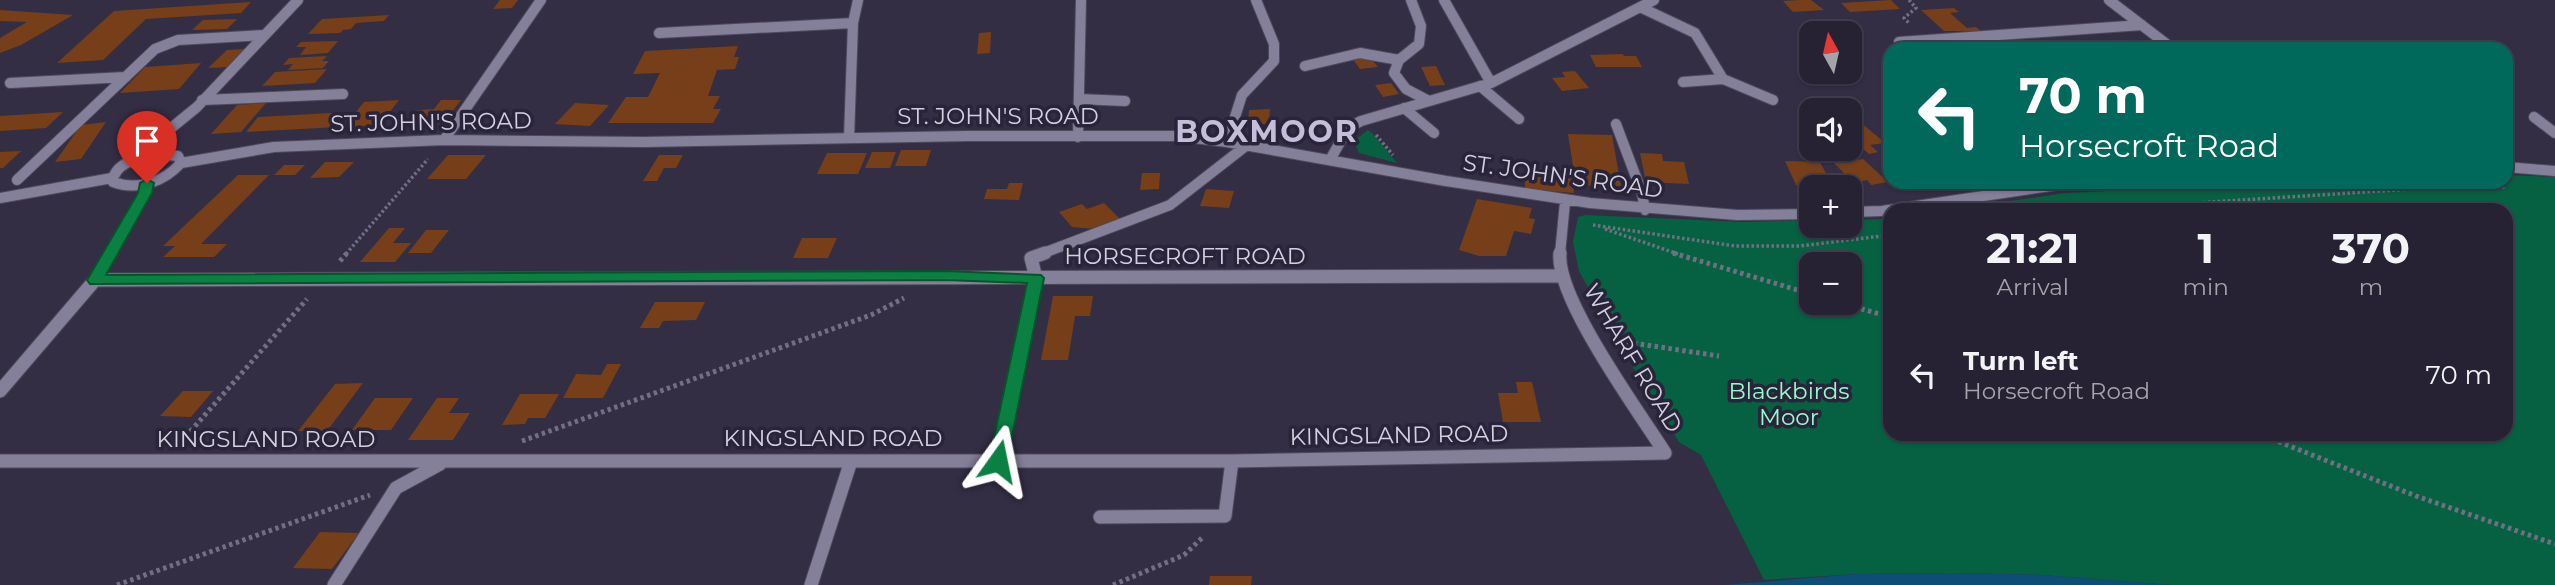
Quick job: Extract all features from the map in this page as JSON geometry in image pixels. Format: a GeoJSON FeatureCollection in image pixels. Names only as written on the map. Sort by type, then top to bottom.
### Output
{"type":"FeatureCollection","features":[{"type":"Feature","properties":{"kind":"street"},"geometry":{"type":"LineString","coordinates":[[146,156],[154,142],[202,100],[298,0]]}},
{"type":"Feature","properties":{"kind":"street"},"geometry":{"type":"LineString","coordinates":[[444,140],[541,0]]}},
{"type":"Feature","properties":{"kind":"street"},"geometry":{"type":"LineString","coordinates":[[849,138],[853,23],[858,0]]}},
{"type":"Feature","properties":{"kind":"street"},"geometry":{"type":"LineString","coordinates":[[1078,136],[1081,0]]}},
{"type":"Feature","properties":{"kind":"street"},"geometry":{"type":"LineString","coordinates":[[1227,142],[1242,95],[1274,61],[1274,44],[1256,0]]}},
{"type":"Feature","properties":{"kind":"street"},"geometry":{"type":"LineString","coordinates":[[1411,0],[1421,26],[1419,44],[1399,60],[1394,73],[1406,89],[1427,100]]}},
{"type":"Feature","properties":{"kind":"street"},"geometry":{"type":"LineString","coordinates":[[1444,0],[1486,84],[1519,120]]}},
{"type":"Feature","properties":{"kind":"street"},"geometry":{"type":"LineString","coordinates":[[1330,160],[1348,128],[1361,121],[1486,84],[1654,0]]}},
{"type":"Feature","properties":{"kind":"street"},"geometry":{"type":"LineString","coordinates":[[2109,0],[2164,42]]}},
{"type":"Feature","properties":{"kind":"street"},"geometry":{"type":"LineString","coordinates":[[1640,7],[1695,33],[1723,79]]}},
{"type":"Feature","properties":{"kind":"street"},"geometry":{"type":"LineString","coordinates":[[659,33],[853,23]]}},
{"type":"Feature","properties":{"kind":"street"},"geometry":{"type":"LineString","coordinates":[[1909,42],[2142,25]]}},
{"type":"Feature","properties":{"kind":"street"},"geometry":{"type":"LineString","coordinates":[[17,180],[155,49],[178,40],[265,35]]}},
{"type":"Feature","properties":{"kind":"street"},"geometry":{"type":"LineString","coordinates":[[1305,66],[1360,53],[1399,60]]}},
{"type":"Feature","properties":{"kind":"street"},"geometry":{"type":"LineString","coordinates":[[10,83],[126,77]]}},
{"type":"Feature","properties":{"kind":"street"},"geometry":{"type":"LineString","coordinates":[[1683,82],[1723,79],[1773,100]]}},
{"type":"Feature","properties":{"kind":"street"},"geometry":{"type":"LineString","coordinates":[[202,100],[343,94]]}},
{"type":"Feature","properties":{"kind":"street"},"geometry":{"type":"LineString","coordinates":[[1079,99],[1125,101]]}},
{"type":"Feature","properties":{"kind":"street"},"geometry":{"type":"LineString","coordinates":[[1404,108],[1434,133]]}},
{"type":"Feature","properties":{"kind":"street"},"geometry":{"type":"LineString","coordinates":[[2534,117],[2555,133]]}},
{"type":"Feature","properties":{"kind":"street"},"geometry":{"type":"LineString","coordinates":[[1616,124],[1642,193],[1645,210]]}},
{"type":"Feature","properties":{"kind":"street","name":"ST. JOHN'S ROAD"},"geometry":{"type":"LineString","coordinates":[[181,163],[274,147],[444,140],[644,142],[1176,136],[1247,145],[1565,202],[1743,216],[1799,214]]}},
{"type":"Feature","properties":{"kind":"street"},"geometry":{"type":"LineString","coordinates":[[998,461],[1036,278],[1031,258],[1170,205],[1247,145]]}},
{"type":"Feature","properties":{"kind":"street"},"geometry":{"type":"LineString","coordinates":[[0,198],[111,178],[118,168],[146,156],[178,156],[181,163],[169,174],[147,183],[118,185],[111,178]]}},
{"type":"Feature","properties":{"kind":"street"},"geometry":{"type":"LineString","coordinates":[[2513,167],[2555,170]]}},
{"type":"Feature","properties":{"kind":"street"},"geometry":{"type":"LineString","coordinates":[[0,391],[95,280],[145,193],[147,183]]}},
{"type":"Feature","properties":{"kind":"street"},"geometry":{"type":"LineString","coordinates":[[1936,203],[2030,189]]}},
{"type":"Feature","properties":{"kind":"street","name":"WHARF ROAD"},"geometry":{"type":"LineString","coordinates":[[1565,202],[1559,261],[1561,276],[1592,340],[1665,453]]}},
{"type":"Feature","properties":{"kind":"street"},"geometry":{"type":"LineString","coordinates":[[1862,212],[1883,211]]}},
{"type":"Feature","properties":{"kind":"street","name":"HORSECROFT ROAD"},"geometry":{"type":"LineString","coordinates":[[95,280],[1561,276]]}},
{"type":"Feature","properties":{"kind":"street","name":"KINGSLAND ROAD"},"geometry":{"type":"LineString","coordinates":[[0,461],[1232,461],[1665,453]]}},
{"type":"Feature","properties":{"kind":"street"},"geometry":{"type":"LineString","coordinates":[[811,585],[851,461]]}},
{"type":"Feature","properties":{"kind":"street"},"geometry":{"type":"LineString","coordinates":[[1100,517],[1225,516],[1232,461]]}},
{"type":"Feature","properties":{"kind":"street"},"geometry":{"type":"LineString","coordinates":[[334,585],[397,488],[443,462]]}},
{"type":"Feature","properties":{"kind":"path"},"geometry":{"type":"LineString","coordinates":[[1909,0],[1916,8],[1903,18],[1928,40]]}},
{"type":"Feature","properties":{"kind":"path"},"geometry":{"type":"LineString","coordinates":[[1361,121],[1413,175]]}},
{"type":"Feature","properties":{"kind":"path"},"geometry":{"type":"LineString","coordinates":[[164,461],[444,140]]}},
{"type":"Feature","properties":{"kind":"path"},"geometry":{"type":"LineString","coordinates":[[2196,203],[2411,189]]}},
{"type":"Feature","properties":{"kind":"path"},"geometry":{"type":"LineString","coordinates":[[1799,291],[1718,268],[1593,225],[1735,246],[1800,246],[1883,236]]}},
{"type":"Feature","properties":{"kind":"path"},"geometry":{"type":"LineString","coordinates":[[521,441],[871,315],[908,296]]}},
{"type":"Feature","properties":{"kind":"path"},"geometry":{"type":"LineString","coordinates":[[1862,309],[1883,315]]}},
{"type":"Feature","properties":{"kind":"path"},"geometry":{"type":"LineString","coordinates":[[1592,340],[1622,340],[1719,356]]}},
{"type":"Feature","properties":{"kind":"path"},"geometry":{"type":"LineString","coordinates":[[2277,441],[2416,496],[2555,544]]}},
{"type":"Feature","properties":{"kind":"path"},"geometry":{"type":"LineString","coordinates":[[117,585],[378,492]]}},
{"type":"Feature","properties":{"kind":"path"},"geometry":{"type":"LineString","coordinates":[[1113,585],[1184,555],[1225,516]]}},
{"type":"Feature","properties":{"kind":"green space"},"geometry":{"type":"Polygon","coordinates":[[[1368,130],[1397,163],[1359,153],[1356,139],[1368,130]]]}},
{"type":"Feature","properties":{"kind":"green space","name":"Blackbirds Moor"},"geometry":{"type":"Polygon","coordinates":[[[2513,175],[2555,177],[2555,585],[2172,585],[2042,575],[1953,573],[1857,574],[1764,580],[1701,455],[1679,442],[1621,348],[1579,271],[1573,242],[1578,217],[1585,215],[1743,222],[1799,220],[1799,238],[1862,238],[1862,220],[1883,219],[1883,441],[2513,441],[2513,203],[1997,203],[2065,193],[2151,189],[2513,189],[2513,175]]]}},
{"type":"Feature","properties":{"kind":"water"},"geometry":{"type":"Polygon","coordinates":[[[1857,574],[2042,575],[2172,585],[1725,585],[1857,574]]]}},
{"type":"Feature","properties":{"kind":"building"},"geometry":{"type":"Polygon","coordinates":[[[500,0],[518,0],[512,8],[493,9],[500,0]]]}},
{"type":"Feature","properties":{"kind":"building"},"geometry":{"type":"Polygon","coordinates":[[[1811,0],[1824,10],[1793,12],[1783,1],[1811,0]]]}},
{"type":"Feature","properties":{"kind":"building"},"geometry":{"type":"Polygon","coordinates":[[[1891,0],[1900,9],[1850,12],[1841,3],[1891,0]]]}},
{"type":"Feature","properties":{"kind":"building"},"geometry":{"type":"Polygon","coordinates":[[[251,2],[241,13],[146,19],[103,60],[57,63],[114,11],[251,2]]]}},
{"type":"Feature","properties":{"kind":"building"},"geometry":{"type":"Polygon","coordinates":[[[1954,8],[1959,12],[1950,13],[1967,28],[1976,27],[1981,31],[1944,31],[1921,10],[1954,8]]]}},
{"type":"Feature","properties":{"kind":"building"},"geometry":{"type":"Polygon","coordinates":[[[0,10],[73,15],[21,45],[0,53],[0,38],[27,22],[0,21],[0,10]]]}},
{"type":"Feature","properties":{"kind":"building"},"geometry":{"type":"Polygon","coordinates":[[[389,15],[384,21],[356,23],[351,29],[340,33],[308,34],[322,19],[389,15]]]}},
{"type":"Feature","properties":{"kind":"building"},"geometry":{"type":"Polygon","coordinates":[[[237,19],[227,29],[192,30],[203,20],[237,19]]]}},
{"type":"Feature","properties":{"kind":"building"},"geometry":{"type":"Polygon","coordinates":[[[991,32],[990,53],[977,54],[979,33],[991,32]]]}},
{"type":"Feature","properties":{"kind":"building"},"geometry":{"type":"Polygon","coordinates":[[[338,41],[328,53],[300,55],[306,47],[296,47],[301,42],[338,41]]]}},
{"type":"Feature","properties":{"kind":"building"},"geometry":{"type":"Polygon","coordinates":[[[738,46],[734,57],[739,57],[735,69],[717,70],[708,96],[720,96],[713,109],[721,109],[713,123],[608,123],[626,97],[648,97],[660,73],[633,74],[645,51],[738,46]]]}},
{"type":"Feature","properties":{"kind":"building"},"geometry":{"type":"Polygon","coordinates":[[[246,49],[228,67],[208,68],[227,50],[246,49]]]}},
{"type":"Feature","properties":{"kind":"building"},"geometry":{"type":"Polygon","coordinates":[[[1590,55],[1636,56],[1642,67],[1596,67],[1590,55]]]}},
{"type":"Feature","properties":{"kind":"building"},"geometry":{"type":"Polygon","coordinates":[[[327,56],[322,61],[329,61],[323,68],[288,70],[293,64],[283,65],[289,58],[327,56]]]}},
{"type":"Feature","properties":{"kind":"building"},"geometry":{"type":"Polygon","coordinates":[[[1369,56],[1378,67],[1360,69],[1352,58],[1369,56]]]}},
{"type":"Feature","properties":{"kind":"building"},"geometry":{"type":"Polygon","coordinates":[[[201,63],[179,89],[120,93],[145,67],[201,63]]]}},
{"type":"Feature","properties":{"kind":"building"},"geometry":{"type":"Polygon","coordinates":[[[1436,66],[1445,85],[1430,86],[1421,67],[1436,66]]]}},
{"type":"Feature","properties":{"kind":"building"},"geometry":{"type":"Polygon","coordinates":[[[327,69],[315,83],[262,86],[275,72],[327,69]]]}},
{"type":"Feature","properties":{"kind":"building"},"geometry":{"type":"Polygon","coordinates":[[[1575,71],[1589,88],[1562,91],[1552,78],[1565,77],[1562,72],[1575,71]]]}},
{"type":"Feature","properties":{"kind":"building"},"geometry":{"type":"Polygon","coordinates":[[[1391,83],[1399,94],[1383,97],[1375,85],[1391,83]]]}},
{"type":"Feature","properties":{"kind":"building"},"geometry":{"type":"Polygon","coordinates":[[[399,100],[380,125],[344,127],[364,102],[399,100]]]}},
{"type":"Feature","properties":{"kind":"building"},"geometry":{"type":"Polygon","coordinates":[[[441,100],[461,100],[443,124],[406,125],[418,110],[434,109],[441,100]]]}},
{"type":"Feature","properties":{"kind":"building"},"geometry":{"type":"Polygon","coordinates":[[[266,103],[241,132],[211,134],[237,105],[266,103]]]}},
{"type":"Feature","properties":{"kind":"building"},"geometry":{"type":"Polygon","coordinates":[[[575,103],[609,105],[590,126],[555,124],[575,103]]]}},
{"type":"Feature","properties":{"kind":"building"},"geometry":{"type":"Polygon","coordinates":[[[1270,109],[1269,124],[1248,124],[1249,110],[1270,109]]]}},
{"type":"Feature","properties":{"kind":"building"},"geometry":{"type":"Polygon","coordinates":[[[63,112],[46,128],[0,131],[0,116],[63,112]]]}},
{"type":"Feature","properties":{"kind":"building"},"geometry":{"type":"Polygon","coordinates":[[[349,112],[338,127],[246,132],[258,117],[349,112]]]}},
{"type":"Feature","properties":{"kind":"building"},"geometry":{"type":"Polygon","coordinates":[[[106,122],[81,159],[55,162],[81,125],[106,122]]]}},
{"type":"Feature","properties":{"kind":"building"},"geometry":{"type":"Polygon","coordinates":[[[1862,126],[1883,141],[1870,145],[1878,152],[1869,154],[1862,148],[1862,126]]]}},
{"type":"Feature","properties":{"kind":"building"},"geometry":{"type":"Polygon","coordinates":[[[1568,134],[1612,135],[1621,186],[1576,185],[1568,134]]]}},
{"type":"Feature","properties":{"kind":"building"},"geometry":{"type":"Polygon","coordinates":[[[901,150],[931,150],[926,166],[895,166],[901,150]]]}},
{"type":"Feature","properties":{"kind":"building"},"geometry":{"type":"Polygon","coordinates":[[[21,151],[3,168],[0,168],[0,152],[21,151]]]}},
{"type":"Feature","properties":{"kind":"building"},"geometry":{"type":"Polygon","coordinates":[[[872,152],[896,152],[890,168],[865,168],[872,152]]]}},
{"type":"Feature","properties":{"kind":"building"},"geometry":{"type":"Polygon","coordinates":[[[827,153],[867,153],[858,174],[817,174],[827,153]]]}},
{"type":"Feature","properties":{"kind":"building"},"geometry":{"type":"Polygon","coordinates":[[[1640,153],[1662,154],[1663,161],[1684,162],[1689,184],[1646,182],[1640,153]]]}},
{"type":"Feature","properties":{"kind":"building"},"geometry":{"type":"Polygon","coordinates":[[[448,155],[486,155],[466,179],[427,179],[448,155]]]}},
{"type":"Feature","properties":{"kind":"building"},"geometry":{"type":"Polygon","coordinates":[[[659,155],[683,155],[676,168],[664,168],[657,181],[643,181],[659,155]]]}},
{"type":"Feature","properties":{"kind":"building"},"geometry":{"type":"Polygon","coordinates":[[[1863,159],[1883,177],[1883,183],[1871,185],[1867,180],[1862,181],[1862,175],[1846,175],[1834,163],[1863,159]]]}},
{"type":"Feature","properties":{"kind":"building"},"geometry":{"type":"Polygon","coordinates":[[[1785,161],[1820,162],[1827,175],[1799,175],[1799,185],[1796,185],[1785,161]]]}},
{"type":"Feature","properties":{"kind":"building"},"geometry":{"type":"Polygon","coordinates":[[[325,162],[354,162],[339,177],[310,178],[325,162]]]}},
{"type":"Feature","properties":{"kind":"building"},"geometry":{"type":"Polygon","coordinates":[[[284,165],[305,165],[295,175],[274,175],[284,165]]]}},
{"type":"Feature","properties":{"kind":"building"},"geometry":{"type":"Polygon","coordinates":[[[1525,167],[1572,170],[1574,193],[1525,189],[1525,167]]]}},
{"type":"Feature","properties":{"kind":"building"},"geometry":{"type":"Polygon","coordinates":[[[1142,173],[1160,173],[1159,189],[1140,190],[1142,173]]]}},
{"type":"Feature","properties":{"kind":"building"},"geometry":{"type":"Polygon","coordinates":[[[238,175],[269,175],[201,244],[227,244],[214,257],[163,257],[175,246],[163,246],[238,175]]]}},
{"type":"Feature","properties":{"kind":"building"},"geometry":{"type":"Polygon","coordinates":[[[1009,183],[1023,183],[1019,200],[984,199],[987,189],[1007,189],[1009,183]]]}},
{"type":"Feature","properties":{"kind":"building"},"geometry":{"type":"Polygon","coordinates":[[[1206,189],[1234,191],[1229,208],[1200,206],[1206,189]]]}},
{"type":"Feature","properties":{"kind":"building"},"geometry":{"type":"Polygon","coordinates":[[[1477,199],[1532,208],[1529,218],[1535,219],[1531,234],[1514,231],[1506,256],[1479,256],[1459,250],[1477,199]]]}},
{"type":"Feature","properties":{"kind":"building"},"geometry":{"type":"Polygon","coordinates":[[[1104,203],[1120,219],[1095,229],[1072,227],[1059,212],[1082,204],[1087,209],[1104,203]]]}},
{"type":"Feature","properties":{"kind":"building"},"geometry":{"type":"Polygon","coordinates":[[[389,228],[405,228],[393,243],[411,243],[395,262],[360,262],[389,228]]]}},
{"type":"Feature","properties":{"kind":"building"},"geometry":{"type":"Polygon","coordinates":[[[426,230],[449,230],[431,253],[408,253],[426,230]]]}},
{"type":"Feature","properties":{"kind":"building"},"geometry":{"type":"Polygon","coordinates":[[[802,238],[837,238],[828,258],[793,258],[802,238]]]}},
{"type":"Feature","properties":{"kind":"building"},"geometry":{"type":"Polygon","coordinates":[[[1053,296],[1093,296],[1090,316],[1075,316],[1068,360],[1041,360],[1053,296]]]}},
{"type":"Feature","properties":{"kind":"building"},"geometry":{"type":"Polygon","coordinates":[[[655,302],[705,302],[696,320],[663,321],[659,328],[640,328],[655,302]]]}},
{"type":"Feature","properties":{"kind":"building"},"geometry":{"type":"Polygon","coordinates":[[[607,364],[621,364],[603,398],[563,398],[576,374],[601,375],[607,364]]]}},
{"type":"Feature","properties":{"kind":"building"},"geometry":{"type":"Polygon","coordinates":[[[1516,382],[1532,382],[1541,422],[1503,422],[1498,393],[1518,393],[1516,382]]]}},
{"type":"Feature","properties":{"kind":"building"},"geometry":{"type":"Polygon","coordinates":[[[363,383],[327,431],[298,431],[335,384],[363,383]]]}},
{"type":"Feature","properties":{"kind":"building"},"geometry":{"type":"Polygon","coordinates":[[[183,391],[213,391],[191,417],[160,416],[183,391]]]}},
{"type":"Feature","properties":{"kind":"building"},"geometry":{"type":"Polygon","coordinates":[[[520,394],[559,394],[545,418],[528,418],[525,424],[502,425],[520,394]]]}},
{"type":"Feature","properties":{"kind":"building"},"geometry":{"type":"Polygon","coordinates":[[[375,398],[413,398],[391,430],[352,430],[375,398]]]}},
{"type":"Feature","properties":{"kind":"building"},"geometry":{"type":"Polygon","coordinates":[[[437,398],[459,398],[449,413],[470,413],[453,440],[408,440],[437,398]]]}},
{"type":"Feature","properties":{"kind":"building"},"geometry":{"type":"Polygon","coordinates":[[[320,532],[359,533],[332,569],[293,568],[320,532]]]}},
{"type":"Feature","properties":{"kind":"building"},"geometry":{"type":"Polygon","coordinates":[[[1210,576],[1252,576],[1251,585],[1209,585],[1210,576]]]}},
{"type":"Feature","properties":{"kind":"district","name":"BOXMOOR"},"geometry":{"type":"Point","coordinates":[1267,132]}},
{"type":"Feature","properties":{"kind":"route"},"geometry":{"type":"LineString","coordinates":[[147,183],[145,193],[95,280],[945,276],[1036,278],[998,461]]}}]}
